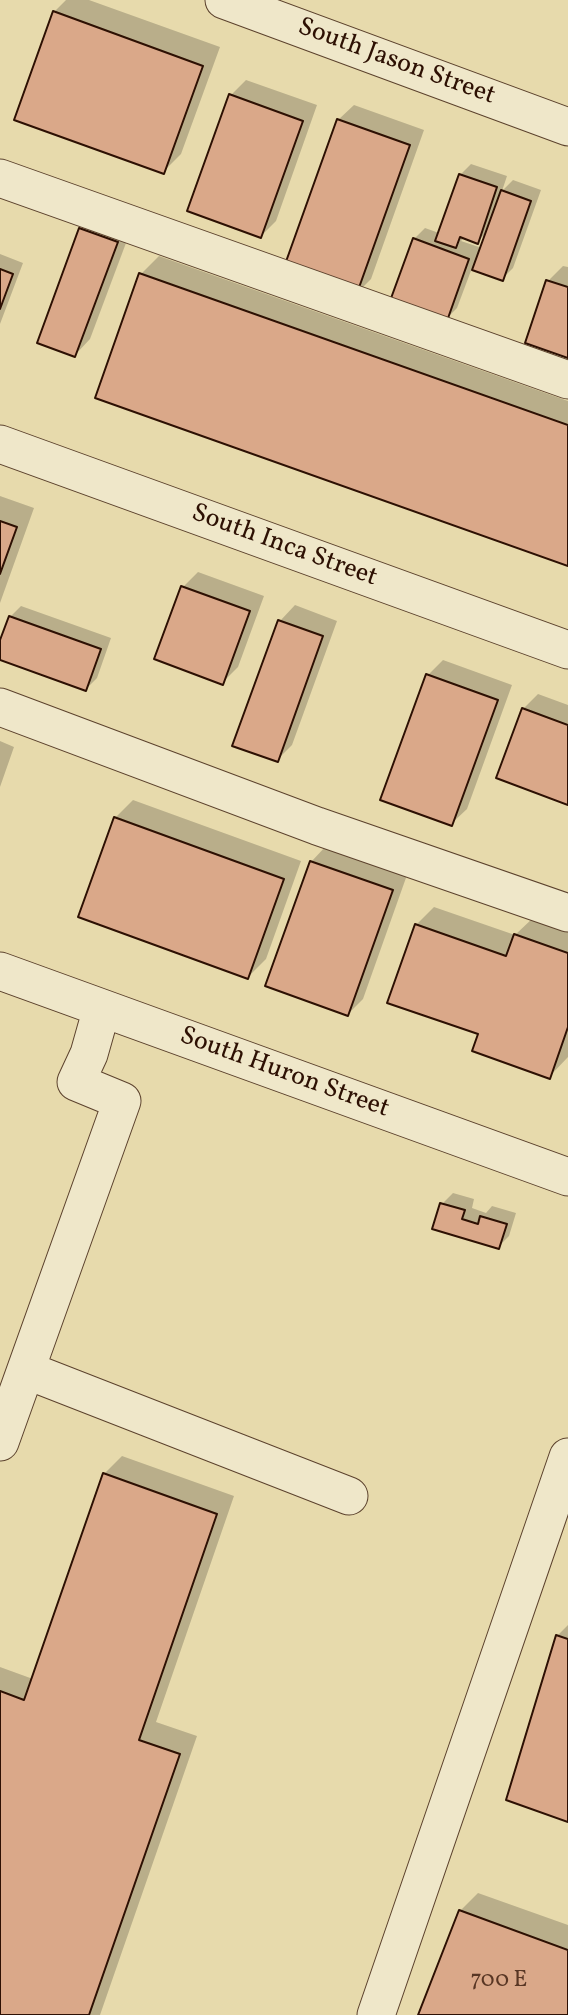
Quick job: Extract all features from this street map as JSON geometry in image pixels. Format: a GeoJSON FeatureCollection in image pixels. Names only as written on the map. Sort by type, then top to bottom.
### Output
{"type":"FeatureCollection","features":[{"type":"Feature","properties":{"kind":"street","name":"South Jason Street"},"geometry":{"type":"LineString","coordinates":[[224,0],[568,127]]}},
{"type":"Feature","properties":{"kind":"street"},"geometry":{"type":"LineString","coordinates":[[0,178],[568,380]]}},
{"type":"Feature","properties":{"kind":"street","name":"South Inca Street"},"geometry":{"type":"LineString","coordinates":[[0,444],[568,650]]}},
{"type":"Feature","properties":{"kind":"street"},"geometry":{"type":"LineString","coordinates":[[0,707],[317,826],[568,913]]}},
{"type":"Feature","properties":{"kind":"street","name":"South Huron Street"},"geometry":{"type":"LineString","coordinates":[[0,971],[568,1177]]}},
{"type":"Feature","properties":{"kind":"street"},"geometry":{"type":"LineString","coordinates":[[0,1442],[122,1101],[76,1082],[89,1054],[102,1008]]}},
{"type":"Feature","properties":{"kind":"street"},"geometry":{"type":"LineString","coordinates":[[26,1370],[349,1496]]}},
{"type":"Feature","properties":{"kind":"street"},"geometry":{"type":"LineString","coordinates":[[376,2015],[568,1457]]}},
{"type":"Feature","properties":{"kind":"building"},"geometry":{"type":"Polygon","coordinates":[[[53,11],[203,66],[164,174],[14,120],[53,11]]]}},
{"type":"Feature","properties":{"kind":"building"},"geometry":{"type":"Polygon","coordinates":[[[229,94],[303,121],[261,238],[187,211],[229,94]]]}},
{"type":"Feature","properties":{"kind":"building"},"geometry":{"type":"Polygon","coordinates":[[[337,119],[410,145],[356,296],[283,270],[337,119]]]}},
{"type":"Feature","properties":{"kind":"building"},"geometry":{"type":"Polygon","coordinates":[[[459,174],[497,187],[478,244],[460,237],[456,248],[435,241],[459,174]]]}},
{"type":"Feature","properties":{"kind":"building"},"geometry":{"type":"Polygon","coordinates":[[[501,190],[531,201],[503,281],[472,270],[501,190]]]}},
{"type":"Feature","properties":{"kind":"building"},"geometry":{"type":"Polygon","coordinates":[[[79,228],[118,242],[75,357],[37,343],[79,228]]]}},
{"type":"Feature","properties":{"kind":"building"},"geometry":{"type":"Polygon","coordinates":[[[413,238],[469,259],[447,321],[390,301],[413,238]]]}},
{"type":"Feature","properties":{"kind":"building"},"geometry":{"type":"Polygon","coordinates":[[[0,269],[13,274],[0,309],[0,269]]]}},
{"type":"Feature","properties":{"kind":"building"},"geometry":{"type":"Polygon","coordinates":[[[139,273],[568,425],[568,566],[95,398],[139,273]]]}},
{"type":"Feature","properties":{"kind":"building"},"geometry":{"type":"Polygon","coordinates":[[[546,280],[568,287],[568,358],[525,343],[546,280]]]}},
{"type":"Feature","properties":{"kind":"building"},"geometry":{"type":"Polygon","coordinates":[[[0,521],[17,527],[0,574],[0,521]]]}},
{"type":"Feature","properties":{"kind":"building"},"geometry":{"type":"Polygon","coordinates":[[[181,586],[250,611],[223,685],[154,659],[181,586]]]}},
{"type":"Feature","properties":{"kind":"building"},"geometry":{"type":"Polygon","coordinates":[[[9,616],[101,649],[86,691],[0,660],[0,640],[9,616]]]}},
{"type":"Feature","properties":{"kind":"building"},"geometry":{"type":"Polygon","coordinates":[[[278,620],[323,636],[278,762],[232,746],[278,620]]]}},
{"type":"Feature","properties":{"kind":"building"},"geometry":{"type":"Polygon","coordinates":[[[426,674],[498,700],[452,826],[380,800],[426,674]]]}},
{"type":"Feature","properties":{"kind":"building"},"geometry":{"type":"Polygon","coordinates":[[[522,708],[568,725],[568,805],[496,778],[522,708]]]}},
{"type":"Feature","properties":{"kind":"building"},"geometry":{"type":"Polygon","coordinates":[[[114,817],[284,879],[248,979],[78,917],[114,817]]]}},
{"type":"Feature","properties":{"kind":"building"},"geometry":{"type":"Polygon","coordinates":[[[310,861],[393,890],[348,1016],[265,986],[310,861]]]}},
{"type":"Feature","properties":{"kind":"building"},"geometry":{"type":"Polygon","coordinates":[[[415,924],[506,956],[514,934],[568,953],[568,1027],[550,1079],[472,1051],[478,1034],[387,1003],[415,924]]]}},
{"type":"Feature","properties":{"kind":"building"},"geometry":{"type":"Polygon","coordinates":[[[440,1203],[465,1210],[462,1219],[478,1224],[480,1216],[507,1224],[499,1249],[432,1229],[440,1203]]]}},
{"type":"Feature","properties":{"kind":"building"},"geometry":{"type":"Polygon","coordinates":[[[103,1473],[217,1514],[139,1740],[180,1754],[89,2015],[0,2015],[0,1691],[24,1700],[103,1473]]]}},
{"type":"Feature","properties":{"kind":"building"},"geometry":{"type":"Polygon","coordinates":[[[556,1635],[568,1639],[568,1822],[506,1800],[556,1635]]]}},
{"type":"Feature","properties":{"kind":"building"},"geometry":{"type":"Polygon","coordinates":[[[459,1910],[568,1950],[568,2015],[418,2015],[459,1910]]]}}]}
